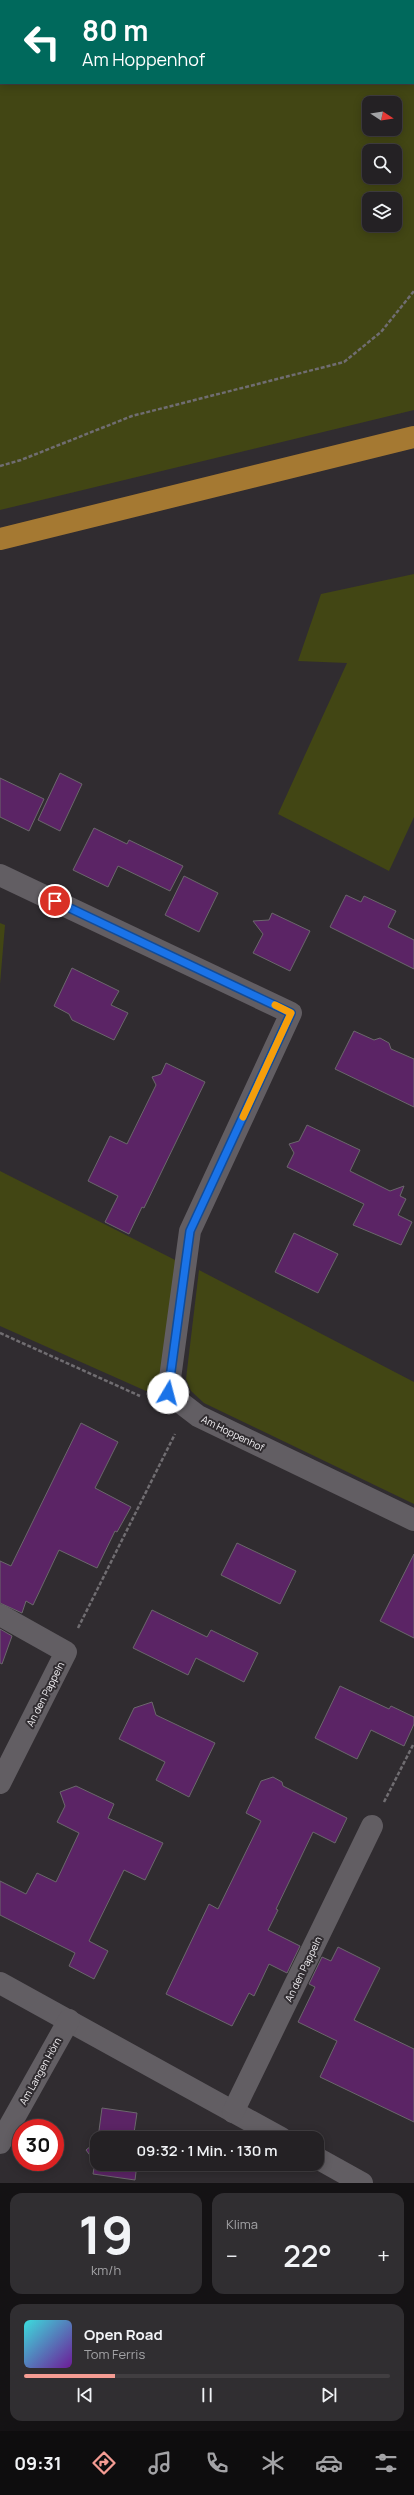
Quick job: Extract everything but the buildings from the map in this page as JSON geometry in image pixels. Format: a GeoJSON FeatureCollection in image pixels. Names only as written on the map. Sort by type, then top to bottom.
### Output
{"type":"FeatureCollection","features":[{"type":"Feature","properties":{"kind":"highway"},"geometry":{"type":"LineString","coordinates":[[0,539],[414,437]]}},
{"type":"Feature","properties":{"kind":"street"},"geometry":{"type":"LineString","coordinates":[[0,875],[291,1013],[190,1231],[168,1393]]}},
{"type":"Feature","properties":{"kind":"street","name":"Am Hoppenhof"},"geometry":{"type":"LineString","coordinates":[[168,1393],[198,1416],[414,1520]]}},
{"type":"Feature","properties":{"kind":"street","name":"An den Pappeln"},"geometry":{"type":"LineString","coordinates":[[0,1615],[66,1652],[0,1783]]}},
{"type":"Feature","properties":{"kind":"street","name":"An den Pappeln"},"geometry":{"type":"LineString","coordinates":[[234,2112],[372,1826]]}},
{"type":"Feature","properties":{"kind":"street"},"geometry":{"type":"LineString","coordinates":[[0,1983],[268,2131]]}},
{"type":"Feature","properties":{"kind":"street","name":"Am Langen Hörn"},"geometry":{"type":"LineString","coordinates":[[0,2143],[68,2020]]}},
{"type":"Feature","properties":{"kind":"street"},"geometry":{"type":"LineString","coordinates":[[324,2162],[362,2183]]}},
{"type":"Feature","properties":{"kind":"path"},"geometry":{"type":"LineString","coordinates":[[0,466],[21,460],[132,416],[344,362],[381,332],[414,291]]}},
{"type":"Feature","properties":{"kind":"path"},"geometry":{"type":"LineString","coordinates":[[0,1333],[151,1401],[168,1393]]}},
{"type":"Feature","properties":{"kind":"path"},"geometry":{"type":"LineString","coordinates":[[66,1652],[188,1409]]}},
{"type":"Feature","properties":{"kind":"path"},"geometry":{"type":"LineString","coordinates":[[372,1826],[414,1743]]}},
{"type":"Feature","properties":{"kind":"green space"},"geometry":{"type":"Polygon","coordinates":[[[0,84],[414,84],[414,410],[0,510],[0,84]]]}},
{"type":"Feature","properties":{"kind":"green space"},"geometry":{"type":"Polygon","coordinates":[[[414,574],[414,817],[389,871],[278,814],[347,663],[298,661],[321,594],[414,574]]]}},
{"type":"Feature","properties":{"kind":"green space"},"geometry":{"type":"Polygon","coordinates":[[[0,923],[5,925],[0,984],[0,923]]]}},
{"type":"Feature","properties":{"kind":"green space"},"geometry":{"type":"Polygon","coordinates":[[[0,1171],[179,1262],[161,1388],[146,1391],[0,1326],[0,1171]]]}},
{"type":"Feature","properties":{"kind":"green space"},"geometry":{"type":"Polygon","coordinates":[[[199,1270],[414,1382],[414,1504],[204,1403],[191,1391],[186,1379],[199,1270]]]}},
{"type":"Feature","properties":{"kind":"slow traffic"},"geometry":{"type":"LineString","coordinates":[[243,1117],[291,1013],[275,1005]]}},
{"type":"Feature","properties":{"kind":"route"},"geometry":{"type":"LineString","coordinates":[[55,901],[291,1013],[190,1231],[168,1393]]}}]}
